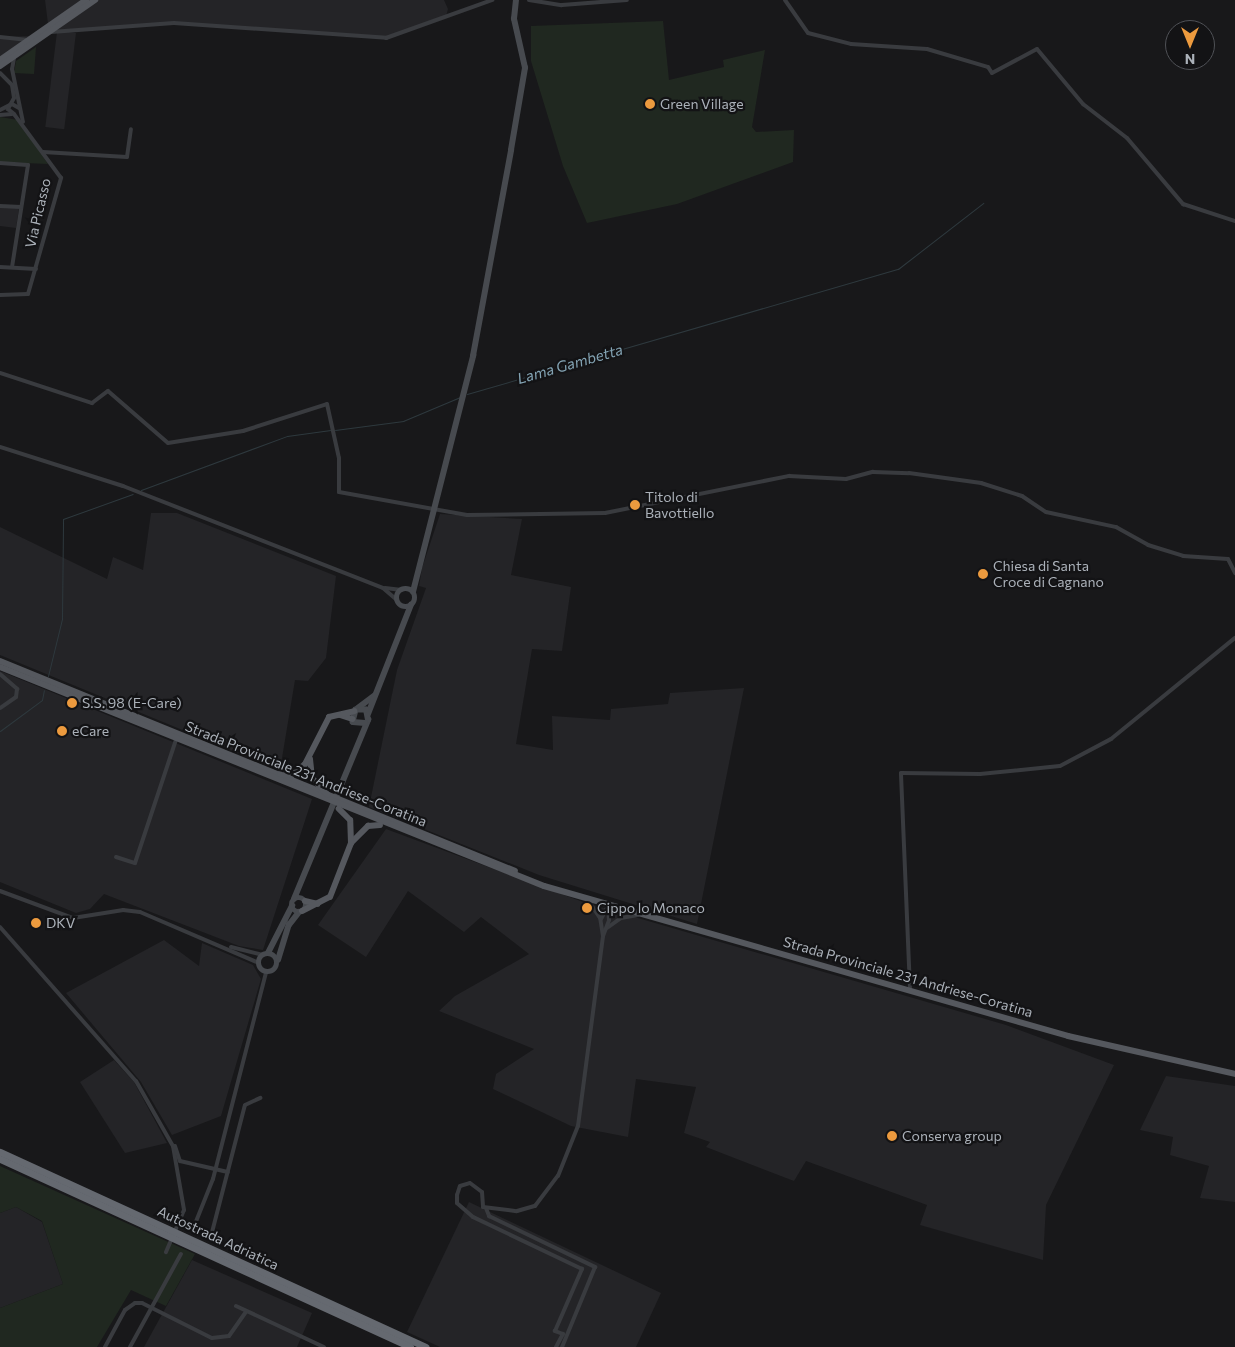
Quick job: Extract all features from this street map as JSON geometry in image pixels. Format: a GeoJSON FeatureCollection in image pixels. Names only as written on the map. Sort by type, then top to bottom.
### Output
{"type":"FeatureCollection","features":[{"type":"Feature","properties":{"kind":"highway","name":"Autostrada Adriatica"},"geometry":{"type":"LineString","coordinates":[[0,1152],[425,1347]]}},
{"type":"Feature","properties":{"kind":"highway","name":"Autostrada Adriatica"},"geometry":{"type":"LineString","coordinates":[[0,1159],[410,1347]]}},
{"type":"Feature","properties":{"kind":"main road"},"geometry":{"type":"LineString","coordinates":[[0,60],[86,0]]}},
{"type":"Feature","properties":{"kind":"main road"},"geometry":{"type":"LineString","coordinates":[[0,66],[95,0]]}},
{"type":"Feature","properties":{"kind":"main road"},"geometry":{"type":"LineString","coordinates":[[310,755],[312,778],[328,799],[350,820],[351,843],[330,897],[301,912],[286,931],[275,969],[266,972],[259,963],[304,881],[328,816],[339,790],[365,724],[411,605],[416,575],[474,356],[525,68],[514,19],[516,0]]}},
{"type":"Feature","properties":{"kind":"main road"},"geometry":{"type":"LineString","coordinates":[[404,623],[398,602],[403,589],[416,575]]}},
{"type":"Feature","properties":{"kind":"main road"},"geometry":{"type":"LineString","coordinates":[[403,589],[413,592]]}},
{"type":"Feature","properties":{"kind":"main road"},"geometry":{"type":"LineString","coordinates":[[398,602],[411,605]]}},
{"type":"Feature","properties":{"kind":"main road","name":"Strada Provinciale 231 Andriese-Coratina"},"geometry":{"type":"LineString","coordinates":[[0,661],[260,769],[393,828],[577,896],[638,915],[1068,1036],[1235,1074]]}},
{"type":"Feature","properties":{"kind":"main road","name":"Strada Provinciale 231 Andriese-Coratina"},"geometry":{"type":"LineString","coordinates":[[0,667],[176,740],[577,896]]}},
{"type":"Feature","properties":{"kind":"main road"},"geometry":{"type":"LineString","coordinates":[[260,769],[292,775],[310,755],[324,723],[336,714],[356,710],[377,693]]}},
{"type":"Feature","properties":{"kind":"main road"},"geometry":{"type":"LineString","coordinates":[[356,710],[368,714]]}},
{"type":"Feature","properties":{"kind":"main road"},"geometry":{"type":"LineString","coordinates":[[356,710],[354,722],[356,746]]}},
{"type":"Feature","properties":{"kind":"main road"},"geometry":{"type":"LineString","coordinates":[[336,714],[354,722],[365,724]]}},
{"type":"Feature","properties":{"kind":"main road"},"geometry":{"type":"LineString","coordinates":[[351,843],[368,826],[393,828]]}},
{"type":"Feature","properties":{"kind":"main road"},"geometry":{"type":"LineString","coordinates":[[301,912],[304,881]]}},
{"type":"Feature","properties":{"kind":"main road"},"geometry":{"type":"LineString","coordinates":[[293,902],[303,899],[319,904]]}},
{"type":"Feature","properties":{"kind":"main road"},"geometry":{"type":"LineString","coordinates":[[293,902],[301,912]]}},
{"type":"Feature","properties":{"kind":"main road"},"geometry":{"type":"LineString","coordinates":[[265,954],[278,960]]}},
{"type":"Feature","properties":{"kind":"street"},"geometry":{"type":"LineString","coordinates":[[49,32],[174,23],[386,38],[492,0]]}},
{"type":"Feature","properties":{"kind":"street"},"geometry":{"type":"LineString","coordinates":[[529,0],[562,5],[627,0]]}},
{"type":"Feature","properties":{"kind":"street"},"geometry":{"type":"LineString","coordinates":[[785,0],[808,33],[851,44],[927,49],[988,67],[992,73],[1037,49],[1083,104],[1127,138],[1184,204],[1235,221]]}},
{"type":"Feature","properties":{"kind":"street"},"geometry":{"type":"LineString","coordinates":[[0,37],[28,40]]}},
{"type":"Feature","properties":{"kind":"street"},"geometry":{"type":"LineString","coordinates":[[16,55],[11,66],[18,108],[23,124]]}},
{"type":"Feature","properties":{"kind":"street"},"geometry":{"type":"LineString","coordinates":[[0,73],[13,90],[10,105],[13,114],[23,124]]}},
{"type":"Feature","properties":{"kind":"street"},"geometry":{"type":"LineString","coordinates":[[0,110],[10,105],[18,108]]}},
{"type":"Feature","properties":{"kind":"street"},"geometry":{"type":"LineString","coordinates":[[0,115],[13,114],[18,108]]}},
{"type":"Feature","properties":{"kind":"street","name":"Via Picasso"},"geometry":{"type":"LineString","coordinates":[[0,295],[23,296],[30,288],[61,178],[23,124]]}},
{"type":"Feature","properties":{"kind":"street"},"geometry":{"type":"LineString","coordinates":[[43,152],[127,157],[131,129]]}},
{"type":"Feature","properties":{"kind":"street"},"geometry":{"type":"LineString","coordinates":[[0,163],[28,165],[12,267]]}},
{"type":"Feature","properties":{"kind":"street"},"geometry":{"type":"LineString","coordinates":[[0,206],[21,207]]}},
{"type":"Feature","properties":{"kind":"street"},"geometry":{"type":"LineString","coordinates":[[0,267],[36,269]]}},
{"type":"Feature","properties":{"kind":"street"},"geometry":{"type":"LineString","coordinates":[[0,373],[92,403],[108,391],[168,443],[243,431],[327,404],[339,458],[339,492],[467,515],[605,513],[789,476],[846,478],[873,472],[909,473],[981,483],[1022,496],[1046,512],[1116,527],[1148,545],[1183,556],[1228,559],[1235,573]]}},
{"type":"Feature","properties":{"kind":"street"},"geometry":{"type":"LineString","coordinates":[[0,447],[123,486],[383,588],[403,589]]}},
{"type":"Feature","properties":{"kind":"street"},"geometry":{"type":"LineString","coordinates":[[383,588],[398,602]]}},
{"type":"Feature","properties":{"kind":"street"},"geometry":{"type":"LineString","coordinates":[[910,990],[901,773],[980,774],[1060,766],[1118,734],[1235,638]]}},
{"type":"Feature","properties":{"kind":"street"},"geometry":{"type":"LineString","coordinates":[[0,674],[17,690],[16,697],[0,708]]}},
{"type":"Feature","properties":{"kind":"street"},"geometry":{"type":"LineString","coordinates":[[116,857],[134,863],[176,740]]}},
{"type":"Feature","properties":{"kind":"street"},"geometry":{"type":"LineString","coordinates":[[0,891],[73,918],[123,910],[140,912],[226,946],[259,963]]}},
{"type":"Feature","properties":{"kind":"street"},"geometry":{"type":"LineString","coordinates":[[486,1208],[517,1211],[535,1206],[558,1176],[578,1126],[603,936],[601,922],[586,899]]}},
{"type":"Feature","properties":{"kind":"street"},"geometry":{"type":"LineString","coordinates":[[601,922],[608,906]]}},
{"type":"Feature","properties":{"kind":"street"},"geometry":{"type":"LineString","coordinates":[[603,936],[607,928],[608,906]]}},
{"type":"Feature","properties":{"kind":"street"},"geometry":{"type":"LineString","coordinates":[[607,928],[623,917],[638,915]]}},
{"type":"Feature","properties":{"kind":"street"},"geometry":{"type":"LineString","coordinates":[[0,927],[136,1081],[180,1161],[228,1172]]}},
{"type":"Feature","properties":{"kind":"street"},"geometry":{"type":"LineString","coordinates":[[226,946],[265,954]]}},
{"type":"Feature","properties":{"kind":"street"},"geometry":{"type":"LineString","coordinates":[[193,1229],[215,1170],[266,972]]}},
{"type":"Feature","properties":{"kind":"street"},"geometry":{"type":"LineString","coordinates":[[210,1240],[245,1106],[260,1098]]}},
{"type":"Feature","properties":{"kind":"street"},"geometry":{"type":"LineString","coordinates":[[166,1252],[181,1219],[184,1201],[173,1146]]}},
{"type":"Feature","properties":{"kind":"street"},"geometry":{"type":"LineString","coordinates":[[556,1347],[563,1334],[555,1331],[582,1269],[464,1211],[457,1203],[460,1186],[478,1187],[488,1216],[594,1268],[562,1347]]}},
{"type":"Feature","properties":{"kind":"street"},"geometry":{"type":"LineString","coordinates":[[130,1347],[156,1303],[181,1254]]}},
{"type":"Feature","properties":{"kind":"street"},"geometry":{"type":"LineString","coordinates":[[105,1347],[125,1310],[135,1304],[148,1306],[212,1338],[222,1339],[229,1336],[246,1312]]}},
{"type":"Feature","properties":{"kind":"street"},"geometry":{"type":"LineString","coordinates":[[236,1306],[324,1347]]}},
{"type":"Feature","properties":{"kind":"shaded area"},"geometry":{"type":"Polygon","coordinates":[[[45,0],[444,0],[448,9],[446,16],[386,38],[174,23],[49,32],[45,0]]]}},
{"type":"Feature","properties":{"kind":"shaded area","name":"Green Village"},"geometry":{"type":"Polygon","coordinates":[[[663,21],[669,80],[724,67],[723,60],[765,50],[752,127],[756,132],[794,130],[793,162],[677,204],[587,223],[563,166],[531,61],[531,26],[663,21]]]}},
{"type":"Feature","properties":{"kind":"shaded area"},"geometry":{"type":"Polygon","coordinates":[[[57,31],[76,33],[64,129],[45,127],[57,31]]]}},
{"type":"Feature","properties":{"kind":"shaded area"},"geometry":{"type":"Polygon","coordinates":[[[30,36],[0,57],[0,37],[30,36]]]}},
{"type":"Feature","properties":{"kind":"shaded area"},"geometry":{"type":"Polygon","coordinates":[[[36,47],[34,74],[14,73],[16,61],[36,47]]]}},
{"type":"Feature","properties":{"kind":"shaded area"},"geometry":{"type":"Polygon","coordinates":[[[0,117],[18,120],[48,164],[0,162],[0,117]]]}},
{"type":"Feature","properties":{"kind":"shaded area"},"geometry":{"type":"Polygon","coordinates":[[[0,207],[19,208],[16,228],[0,226],[0,207]]]}},
{"type":"Feature","properties":{"kind":"shaded area"},"geometry":{"type":"Polygon","coordinates":[[[151,513],[177,513],[336,576],[326,658],[308,681],[295,680],[280,770],[0,655],[0,527],[107,579],[113,557],[143,570],[151,513]]]}},
{"type":"Feature","properties":{"kind":"shaded area"},"geometry":{"type":"Polygon","coordinates":[[[440,514],[522,519],[511,575],[571,587],[562,651],[532,649],[516,744],[553,750],[552,716],[610,720],[611,709],[668,704],[670,693],[744,688],[697,924],[539,875],[369,807],[397,670],[426,588],[419,586],[422,568],[440,514]]]}},
{"type":"Feature","properties":{"kind":"shaded area"},"geometry":{"type":"Polygon","coordinates":[[[0,671],[312,799],[263,950],[239,946],[104,894],[90,909],[76,913],[0,882],[0,671]]]}},
{"type":"Feature","properties":{"kind":"shaded area"},"geometry":{"type":"Polygon","coordinates":[[[386,829],[583,902],[1006,1025],[1114,1065],[1046,1205],[1043,1260],[920,1225],[927,1205],[806,1161],[794,1181],[706,1147],[710,1142],[684,1133],[696,1087],[636,1079],[628,1137],[571,1126],[493,1089],[496,1074],[534,1049],[439,1011],[455,996],[529,954],[481,917],[464,932],[408,891],[366,957],[318,925],[386,829]]]}},
{"type":"Feature","properties":{"kind":"shaded area"},"geometry":{"type":"Polygon","coordinates":[[[164,940],[199,966],[202,943],[253,965],[261,979],[221,1116],[172,1135],[141,1082],[66,993],[164,940]]]}},
{"type":"Feature","properties":{"kind":"shaded area"},"geometry":{"type":"Polygon","coordinates":[[[114,1060],[134,1082],[167,1143],[125,1153],[80,1082],[114,1060]]]}},
{"type":"Feature","properties":{"kind":"shaded area"},"geometry":{"type":"Polygon","coordinates":[[[1166,1076],[1235,1086],[1235,1202],[1200,1198],[1209,1166],[1170,1155],[1173,1137],[1140,1130],[1166,1076]]]}},
{"type":"Feature","properties":{"kind":"shaded area"},"geometry":{"type":"Polygon","coordinates":[[[0,1166],[195,1254],[166,1306],[131,1290],[97,1347],[0,1347],[0,1308],[63,1284],[42,1221],[16,1207],[0,1213],[0,1166]]]}},
{"type":"Feature","properties":{"kind":"shaded area"},"geometry":{"type":"Polygon","coordinates":[[[469,1202],[661,1293],[636,1347],[440,1347],[407,1332],[469,1202]]]}},
{"type":"Feature","properties":{"kind":"shaded area"},"geometry":{"type":"Polygon","coordinates":[[[16,1207],[42,1222],[63,1284],[0,1308],[0,1213],[16,1207]]]}},
{"type":"Feature","properties":{"kind":"shaded area"},"geometry":{"type":"Polygon","coordinates":[[[192,1260],[312,1313],[297,1347],[144,1347],[192,1260]]]}},
{"type":"Feature","properties":{"kind":"waterway","name":"Lama Gambetta"},"geometry":{"type":"LineString","coordinates":[[467,394],[898,269],[983,203]]}},
{"type":"Feature","properties":{"kind":"waterway","name":"Lama Gambetta"},"geometry":{"type":"LineString","coordinates":[[335,430],[403,421],[460,397]]}},
{"type":"Feature","properties":{"kind":"waterway","name":"Lama Gambetta"},"geometry":{"type":"LineString","coordinates":[[141,490],[287,436],[331,430]]}},
{"type":"Feature","properties":{"kind":"waterway","name":"Lama Gambetta"},"geometry":{"type":"LineString","coordinates":[[48,676],[62,619],[63,519],[133,494]]}},
{"type":"Feature","properties":{"kind":"waterway","name":"Lama Gambetta"},"geometry":{"type":"LineString","coordinates":[[0,731],[42,700],[44,690]]}},
{"type":"Feature","properties":{"kind":"place","name":"Green Village"},"geometry":{"type":"Point","coordinates":[650,104]}},
{"type":"Feature","properties":{"kind":"place","name":"Titolo di Bavottiello"},"geometry":{"type":"Point","coordinates":[635,505]}},
{"type":"Feature","properties":{"kind":"place","name":"Chiesa di Santa Croce di Cagnano"},"geometry":{"type":"Point","coordinates":[983,574]}},
{"type":"Feature","properties":{"kind":"place","name":"S.S. 98 (E-Care)"},"geometry":{"type":"Point","coordinates":[72,703]}},
{"type":"Feature","properties":{"kind":"place","name":"eCare"},"geometry":{"type":"Point","coordinates":[62,731]}},
{"type":"Feature","properties":{"kind":"place","name":"Cippo lo Monaco"},"geometry":{"type":"Point","coordinates":[587,908]}},
{"type":"Feature","properties":{"kind":"place","name":"DKV"},"geometry":{"type":"Point","coordinates":[36,923]}},
{"type":"Feature","properties":{"kind":"place","name":"Conserva group"},"geometry":{"type":"Point","coordinates":[892,1136]}}]}
